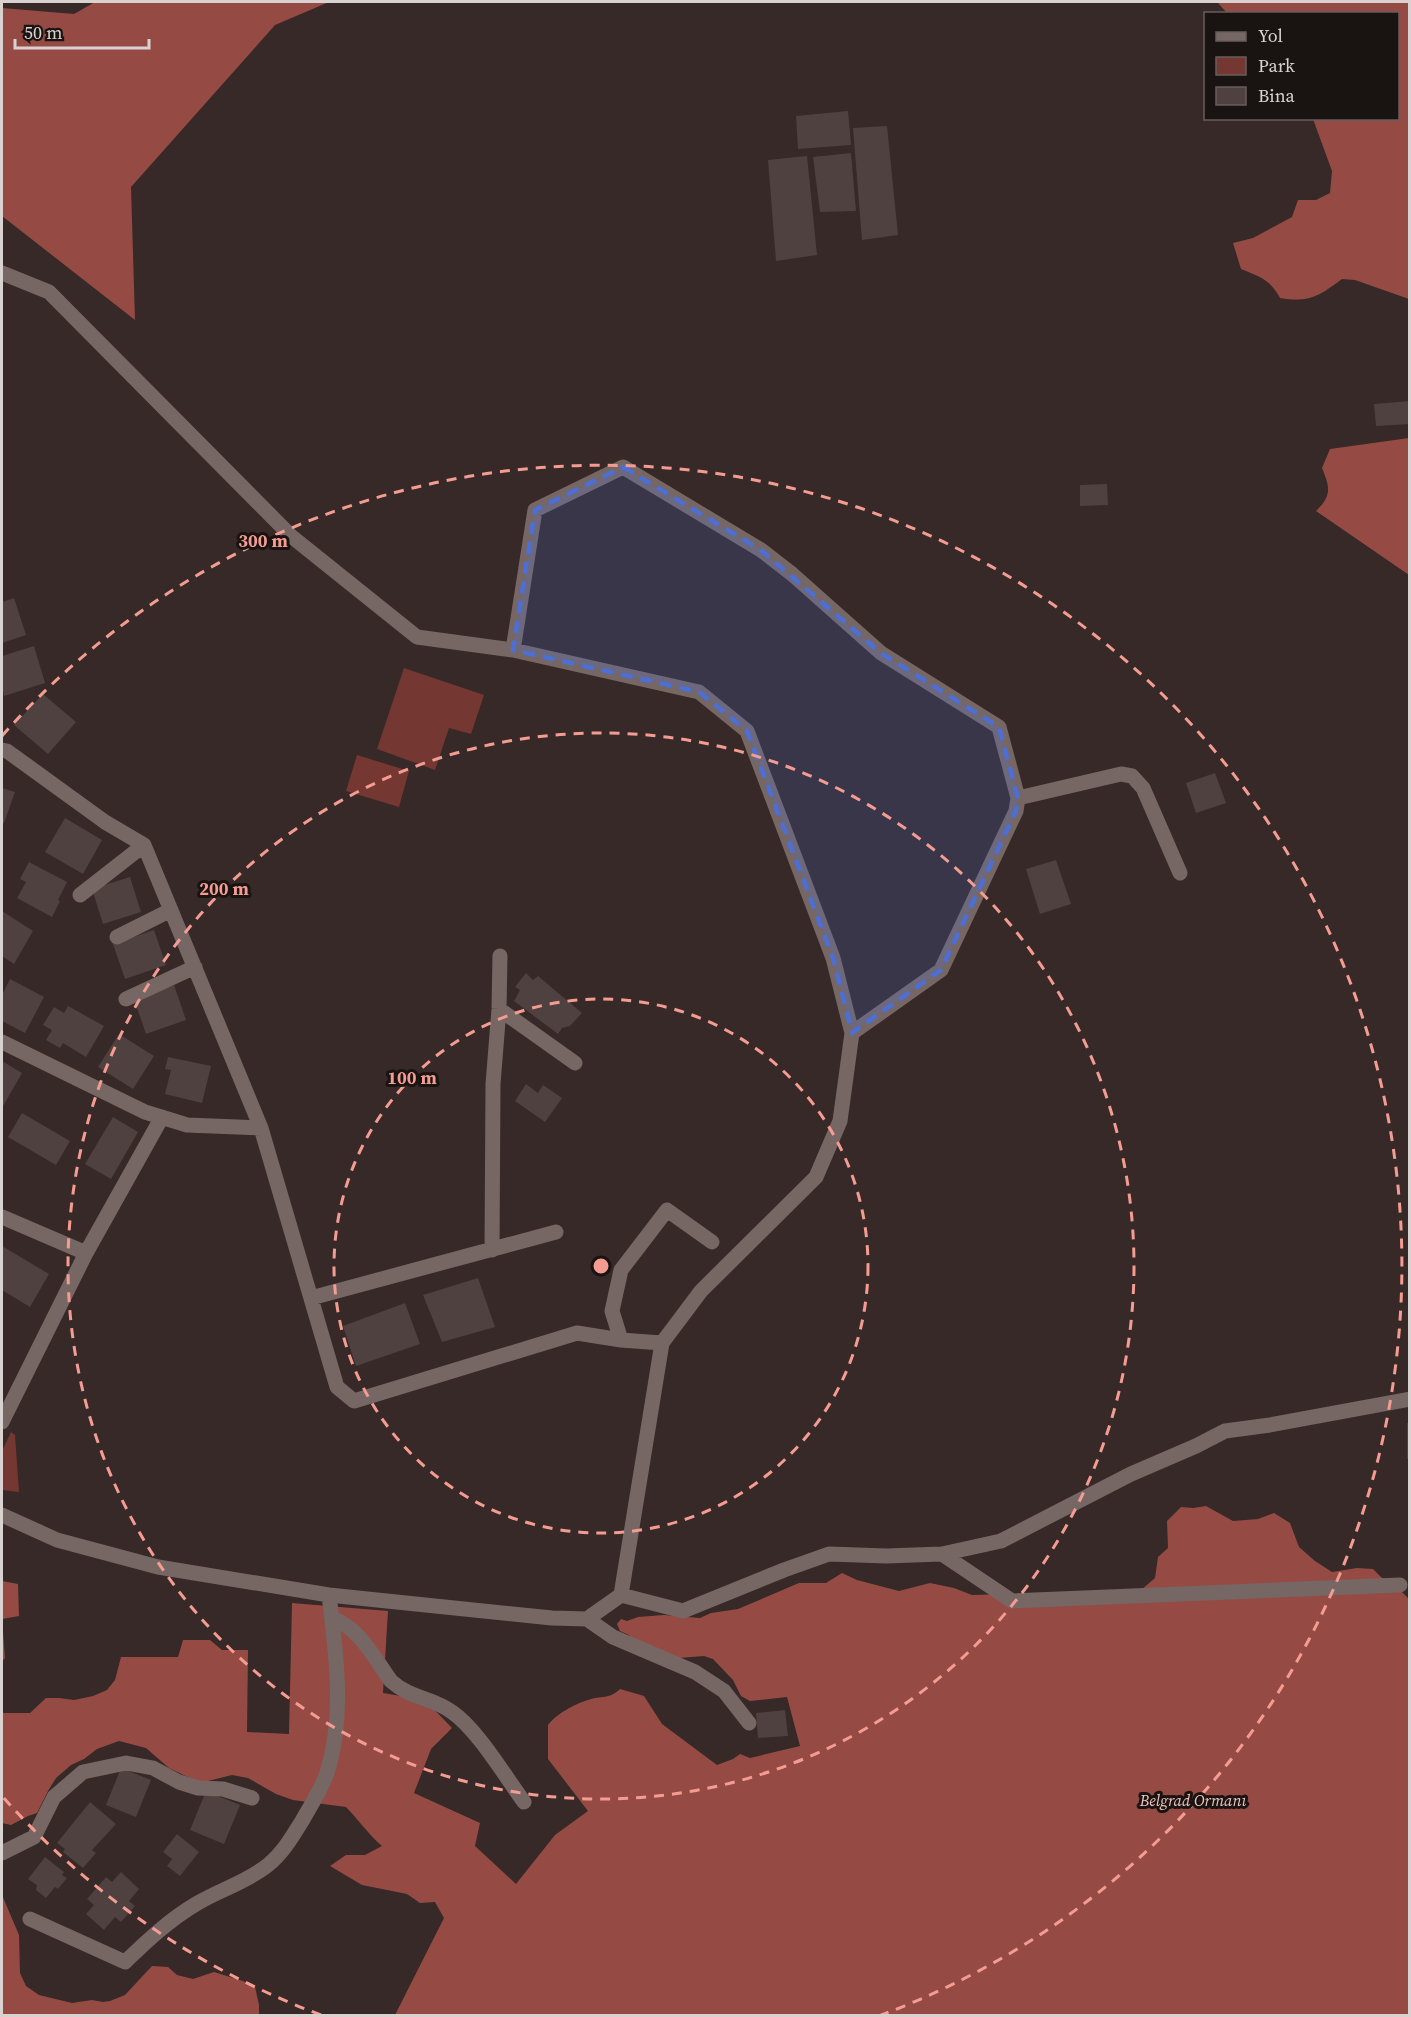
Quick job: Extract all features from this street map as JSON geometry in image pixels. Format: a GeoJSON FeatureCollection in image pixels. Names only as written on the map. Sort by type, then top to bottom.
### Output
{"type":"FeatureCollection","features":[{"type":"Feature","properties":{"kind":"street"},"geometry":{"type":"LineString","coordinates":[[2,273],[50,292],[291,536],[417,637],[513,650],[699,692],[747,730],[833,958],[852,1033],[840,1121],[816,1177],[701,1291],[662,1343],[621,1595],[587,1619]]}},
{"type":"Feature","properties":{"kind":"street"},"geometry":{"type":"LineString","coordinates":[[513,650],[535,510],[623,466],[761,550],[792,574],[881,653],[999,727],[1018,798],[1016,811],[941,970],[852,1033]]}},
{"type":"Feature","properties":{"kind":"street"},"geometry":{"type":"LineString","coordinates":[[2,736],[4,751],[105,822],[144,845],[261,1128],[338,1387],[354,1401],[577,1333],[621,1340],[662,1343]]}},
{"type":"Feature","properties":{"kind":"street"},"geometry":{"type":"LineString","coordinates":[[1018,798],[1122,774],[1132,776],[1143,788],[1180,873]]}},
{"type":"Feature","properties":{"kind":"street"},"geometry":{"type":"LineString","coordinates":[[80,895],[144,845]]}},
{"type":"Feature","properties":{"kind":"street"},"geometry":{"type":"LineString","coordinates":[[117,937],[171,910]]}},
{"type":"Feature","properties":{"kind":"street"},"geometry":{"type":"LineString","coordinates":[[492,1250],[493,1084],[499,1009],[500,956]]}},
{"type":"Feature","properties":{"kind":"street"},"geometry":{"type":"LineString","coordinates":[[126,999],[195,967]]}},
{"type":"Feature","properties":{"kind":"street"},"geometry":{"type":"LineString","coordinates":[[499,1009],[575,1063]]}},
{"type":"Feature","properties":{"kind":"street"},"geometry":{"type":"LineString","coordinates":[[2,1042],[145,1112],[187,1125],[261,1128]]}},
{"type":"Feature","properties":{"kind":"street"},"geometry":{"type":"LineString","coordinates":[[2,1422],[6,1405],[86,1252],[162,1117]]}},
{"type":"Feature","properties":{"kind":"street"},"geometry":{"type":"LineString","coordinates":[[621,1340],[612,1311],[621,1270],[666,1210],[712,1242]]}},
{"type":"Feature","properties":{"kind":"street"},"geometry":{"type":"LineString","coordinates":[[2,1217],[86,1252]]}},
{"type":"Feature","properties":{"kind":"street"},"geometry":{"type":"LineString","coordinates":[[311,1298],[556,1232]]}},
{"type":"Feature","properties":{"kind":"street"},"geometry":{"type":"LineString","coordinates":[[621,1595],[683,1611],[829,1554],[886,1556],[942,1554],[1001,1540],[1131,1474],[1225,1431],[1410,1399]]}},
{"type":"Feature","properties":{"kind":"street"},"geometry":{"type":"LineString","coordinates":[[2,1515],[57,1540],[158,1567],[329,1595],[552,1618],[587,1619],[613,1637],[695,1672],[724,1691],[749,1723]]}},
{"type":"Feature","properties":{"kind":"street"},"geometry":{"type":"LineString","coordinates":[[942,1554],[1012,1601],[1400,1585]]}},
{"type":"Feature","properties":{"kind":"street"},"geometry":{"type":"LineString","coordinates":[[30,1919],[125,1962],[156,1932],[177,1916],[251,1876],[268,1865],[279,1854],[318,1795],[333,1750],[337,1726],[337,1692],[329,1595]]}},
{"type":"Feature","properties":{"kind":"street"},"geometry":{"type":"LineString","coordinates":[[332,1618],[354,1631],[398,1687],[412,1695],[440,1704],[460,1718],[471,1729],[524,1802]]}},
{"type":"Feature","properties":{"kind":"street"},"geometry":{"type":"LineString","coordinates":[[2,1853],[34,1837],[54,1797],[83,1772],[126,1763],[153,1768],[179,1782],[198,1788],[223,1790],[252,1798]]}},
{"type":"Feature","properties":{"kind":"highlighted area"},"geometry":{"type":"Polygon","coordinates":[[[623,467],[761,550],[881,653],[999,727],[1018,798],[1016,811],[941,970],[852,1033],[833,958],[747,731],[699,692],[513,650],[535,510],[623,467]]]}},
{"type":"Feature","properties":{"kind":"green space"},"geometry":{"type":"Polygon","coordinates":[[[95,2],[329,2],[275,25],[131,187],[135,320],[2,216],[2,8],[74,14],[95,2]]]}},
{"type":"Feature","properties":{"kind":"green space"},"geometry":{"type":"Polygon","coordinates":[[[1203,2],[1409,2],[1409,299],[1355,280],[1342,279],[1314,297],[1299,300],[1280,298],[1268,283],[1241,269],[1233,243],[1253,238],[1292,217],[1298,200],[1316,200],[1330,193],[1332,171],[1313,120],[1399,120],[1399,12],[1226,12],[1218,3],[1203,2]]]}},
{"type":"Feature","properties":{"kind":"green space"},"geometry":{"type":"Polygon","coordinates":[[[1410,438],[1409,575],[1316,511],[1327,496],[1328,486],[1322,468],[1330,449],[1410,438]]]}},
{"type":"Feature","properties":{"kind":"green space"},"geometry":{"type":"Polygon","coordinates":[[[404,668],[484,695],[471,734],[449,728],[435,770],[377,749],[404,668]]]}},
{"type":"Feature","properties":{"kind":"green space"},"geometry":{"type":"Polygon","coordinates":[[[357,755],[409,771],[399,807],[346,791],[357,755]]]}},
{"type":"Feature","properties":{"kind":"green space"},"geometry":{"type":"Polygon","coordinates":[[[11,1432],[15,1435],[19,1492],[2,1490],[2,1451],[11,1432]]]}},
{"type":"Feature","properties":{"kind":"green space","name":"Belgrad Ormanı"},"geometry":{"type":"Polygon","coordinates":[[[1206,1506],[1233,1521],[1258,1519],[1274,1513],[1290,1523],[1299,1547],[1332,1572],[1357,1568],[1373,1569],[1409,1599],[1409,2015],[395,2015],[444,1918],[435,1902],[420,1903],[407,1894],[362,1885],[330,1866],[346,1855],[365,1855],[382,1846],[346,1807],[293,1800],[276,1794],[248,1778],[232,1775],[200,1783],[169,1768],[146,1748],[119,1741],[97,1749],[71,1765],[56,1778],[37,1813],[11,1825],[2,1823],[2,1713],[30,1713],[46,1698],[74,1700],[93,1696],[107,1690],[115,1680],[121,1657],[178,1657],[183,1640],[210,1640],[222,1650],[248,1650],[247,1732],[289,1734],[292,1603],[388,1611],[383,1693],[425,1700],[452,1728],[431,1749],[414,1793],[480,1823],[475,1846],[516,1884],[555,1835],[588,1811],[548,1759],[548,1725],[572,1707],[608,1696],[620,1689],[644,1696],[662,1724],[717,1765],[740,1754],[750,1758],[800,1746],[787,1697],[750,1701],[741,1696],[733,1680],[713,1659],[704,1656],[679,1658],[632,1641],[629,1635],[620,1631],[617,1624],[621,1619],[627,1621],[638,1617],[664,1615],[700,1618],[711,1613],[738,1609],[799,1583],[826,1583],[842,1573],[857,1580],[899,1591],[930,1583],[972,1595],[1141,1590],[1155,1578],[1158,1557],[1168,1548],[1167,1521],[1181,1507],[1206,1506]]]}},
{"type":"Feature","properties":{"kind":"green space"},"geometry":{"type":"Polygon","coordinates":[[[2,1581],[18,1584],[19,1616],[2,1619],[2,1581]]]}},
{"type":"Feature","properties":{"kind":"green space"},"geometry":{"type":"Polygon","coordinates":[[[2,1619],[5,1658],[2,1661],[2,1619]]]}},
{"type":"Feature","properties":{"kind":"green space"},"geometry":{"type":"Polygon","coordinates":[[[2,1895],[19,1935],[20,1973],[26,1986],[39,1995],[72,2003],[92,2000],[110,2001],[125,1995],[152,1966],[168,1967],[177,1975],[193,1979],[214,1972],[255,1987],[259,2015],[2,2015],[2,1895]]]}},
{"type":"Feature","properties":{"kind":"building"},"geometry":{"type":"Polygon","coordinates":[[[848,111],[851,145],[798,149],[796,116],[848,111]]]}},
{"type":"Feature","properties":{"kind":"building"},"geometry":{"type":"Polygon","coordinates":[[[887,126],[898,235],[862,240],[853,128],[887,126]]]}},
{"type":"Feature","properties":{"kind":"building"},"geometry":{"type":"Polygon","coordinates":[[[851,153],[856,211],[820,212],[813,157],[851,153]]]}},
{"type":"Feature","properties":{"kind":"building"},"geometry":{"type":"Polygon","coordinates":[[[807,156],[817,255],[776,261],[768,160],[807,156]]]}},
{"type":"Feature","properties":{"kind":"building"},"geometry":{"type":"Polygon","coordinates":[[[1410,401],[1410,424],[1376,426],[1374,404],[1410,401]]]}},
{"type":"Feature","properties":{"kind":"building"},"geometry":{"type":"Polygon","coordinates":[[[1107,484],[1108,505],[1080,506],[1080,485],[1107,484]]]}},
{"type":"Feature","properties":{"kind":"building"},"geometry":{"type":"Polygon","coordinates":[[[14,598],[26,635],[2,643],[2,602],[14,598]]]}},
{"type":"Feature","properties":{"kind":"building"},"geometry":{"type":"Polygon","coordinates":[[[34,646],[45,683],[4,696],[2,656],[34,646]]]}},
{"type":"Feature","properties":{"kind":"building"},"geometry":{"type":"Polygon","coordinates":[[[43,694],[76,722],[48,754],[14,725],[43,694]]]}},
{"type":"Feature","properties":{"kind":"building"},"geometry":{"type":"Polygon","coordinates":[[[1215,773],[1226,803],[1196,813],[1186,783],[1215,773]]]}},
{"type":"Feature","properties":{"kind":"building"},"geometry":{"type":"Polygon","coordinates":[[[2,788],[15,792],[4,823],[2,823],[2,788]]]}},
{"type":"Feature","properties":{"kind":"building"},"geometry":{"type":"Polygon","coordinates":[[[65,818],[102,840],[83,874],[45,852],[65,818]]]}},
{"type":"Feature","properties":{"kind":"building"},"geometry":{"type":"Polygon","coordinates":[[[1056,860],[1071,904],[1040,914],[1026,869],[1056,860]]]}},
{"type":"Feature","properties":{"kind":"building"},"geometry":{"type":"Polygon","coordinates":[[[29,862],[67,882],[52,917],[17,898],[26,882],[20,879],[29,862]]]}},
{"type":"Feature","properties":{"kind":"building"},"geometry":{"type":"Polygon","coordinates":[[[130,877],[141,912],[103,924],[92,889],[130,877]]]}},
{"type":"Feature","properties":{"kind":"building"},"geometry":{"type":"Polygon","coordinates":[[[2,911],[33,931],[14,964],[2,956],[2,911]]]}},
{"type":"Feature","properties":{"kind":"building"},"geometry":{"type":"Polygon","coordinates":[[[154,930],[166,965],[125,979],[113,944],[154,930]]]}},
{"type":"Feature","properties":{"kind":"building"},"geometry":{"type":"Polygon","coordinates":[[[526,973],[533,980],[538,976],[582,1013],[570,1026],[562,1028],[558,1034],[514,1001],[520,990],[515,987],[526,973]]]}},
{"type":"Feature","properties":{"kind":"building"},"geometry":{"type":"Polygon","coordinates":[[[10,979],[44,997],[25,1033],[2,1021],[2,995],[10,979]]]}},
{"type":"Feature","properties":{"kind":"building"},"geometry":{"type":"Polygon","coordinates":[[[174,985],[186,1020],[146,1034],[134,999],[174,985]]]}},
{"type":"Feature","properties":{"kind":"building"},"geometry":{"type":"Polygon","coordinates":[[[68,1006],[104,1026],[86,1057],[63,1043],[60,1048],[46,1040],[52,1030],[43,1025],[54,1007],[64,1013],[68,1006]]]}},
{"type":"Feature","properties":{"kind":"building"},"geometry":{"type":"Polygon","coordinates":[[[119,1034],[154,1056],[133,1089],[98,1067],[119,1034]]]}},
{"type":"Feature","properties":{"kind":"building"},"geometry":{"type":"Polygon","coordinates":[[[168,1057],[211,1066],[202,1103],[165,1094],[171,1070],[165,1069],[168,1057]]]}},
{"type":"Feature","properties":{"kind":"building"},"geometry":{"type":"Polygon","coordinates":[[[2,1061],[22,1073],[2,1108],[2,1061]]]}},
{"type":"Feature","properties":{"kind":"building"},"geometry":{"type":"Polygon","coordinates":[[[526,1084],[538,1093],[543,1085],[562,1098],[545,1122],[515,1101],[526,1084]]]}},
{"type":"Feature","properties":{"kind":"building"},"geometry":{"type":"Polygon","coordinates":[[[22,1113],[70,1141],[56,1165],[8,1137],[22,1113]]]}},
{"type":"Feature","properties":{"kind":"building"},"geometry":{"type":"Polygon","coordinates":[[[113,1117],[138,1132],[111,1179],[85,1164],[113,1117]]]}},
{"type":"Feature","properties":{"kind":"building"},"geometry":{"type":"Polygon","coordinates":[[[2,1246],[49,1274],[30,1307],[2,1290],[2,1246]]]}},
{"type":"Feature","properties":{"kind":"building"},"geometry":{"type":"Polygon","coordinates":[[[478,1278],[495,1327],[442,1342],[423,1295],[478,1278]]]}},
{"type":"Feature","properties":{"kind":"building"},"geometry":{"type":"Polygon","coordinates":[[[405,1303],[420,1344],[356,1366],[343,1326],[405,1303]]]}},
{"type":"Feature","properties":{"kind":"building"},"geometry":{"type":"Polygon","coordinates":[[[1407,1423],[1410,1423],[1410,1459],[1407,1459],[1407,1423]]]}},
{"type":"Feature","properties":{"kind":"building"},"geometry":{"type":"Polygon","coordinates":[[[785,1710],[788,1736],[758,1738],[756,1713],[785,1710]]]}},
{"type":"Feature","properties":{"kind":"building"},"geometry":{"type":"Polygon","coordinates":[[[121,1768],[151,1780],[136,1817],[106,1805],[121,1768]]]}},
{"type":"Feature","properties":{"kind":"building"},"geometry":{"type":"Polygon","coordinates":[[[206,1791],[240,1805],[224,1844],[190,1830],[206,1791]]]}},
{"type":"Feature","properties":{"kind":"building"},"geometry":{"type":"Polygon","coordinates":[[[90,1802],[116,1824],[92,1850],[96,1853],[83,1868],[63,1852],[65,1849],[57,1843],[90,1802]]]}},
{"type":"Feature","properties":{"kind":"building"},"geometry":{"type":"Polygon","coordinates":[[[177,1834],[199,1852],[180,1876],[167,1866],[172,1859],[163,1852],[177,1834]]]}},
{"type":"Feature","properties":{"kind":"building"},"geometry":{"type":"Polygon","coordinates":[[[45,1857],[64,1872],[62,1875],[67,1878],[46,1898],[36,1890],[37,1885],[28,1879],[45,1857]]]}},
{"type":"Feature","properties":{"kind":"building"},"geometry":{"type":"Polygon","coordinates":[[[121,1872],[139,1889],[129,1901],[135,1906],[121,1922],[115,1917],[104,1930],[86,1914],[94,1905],[87,1899],[106,1877],[112,1882],[121,1872]]]}}]}
